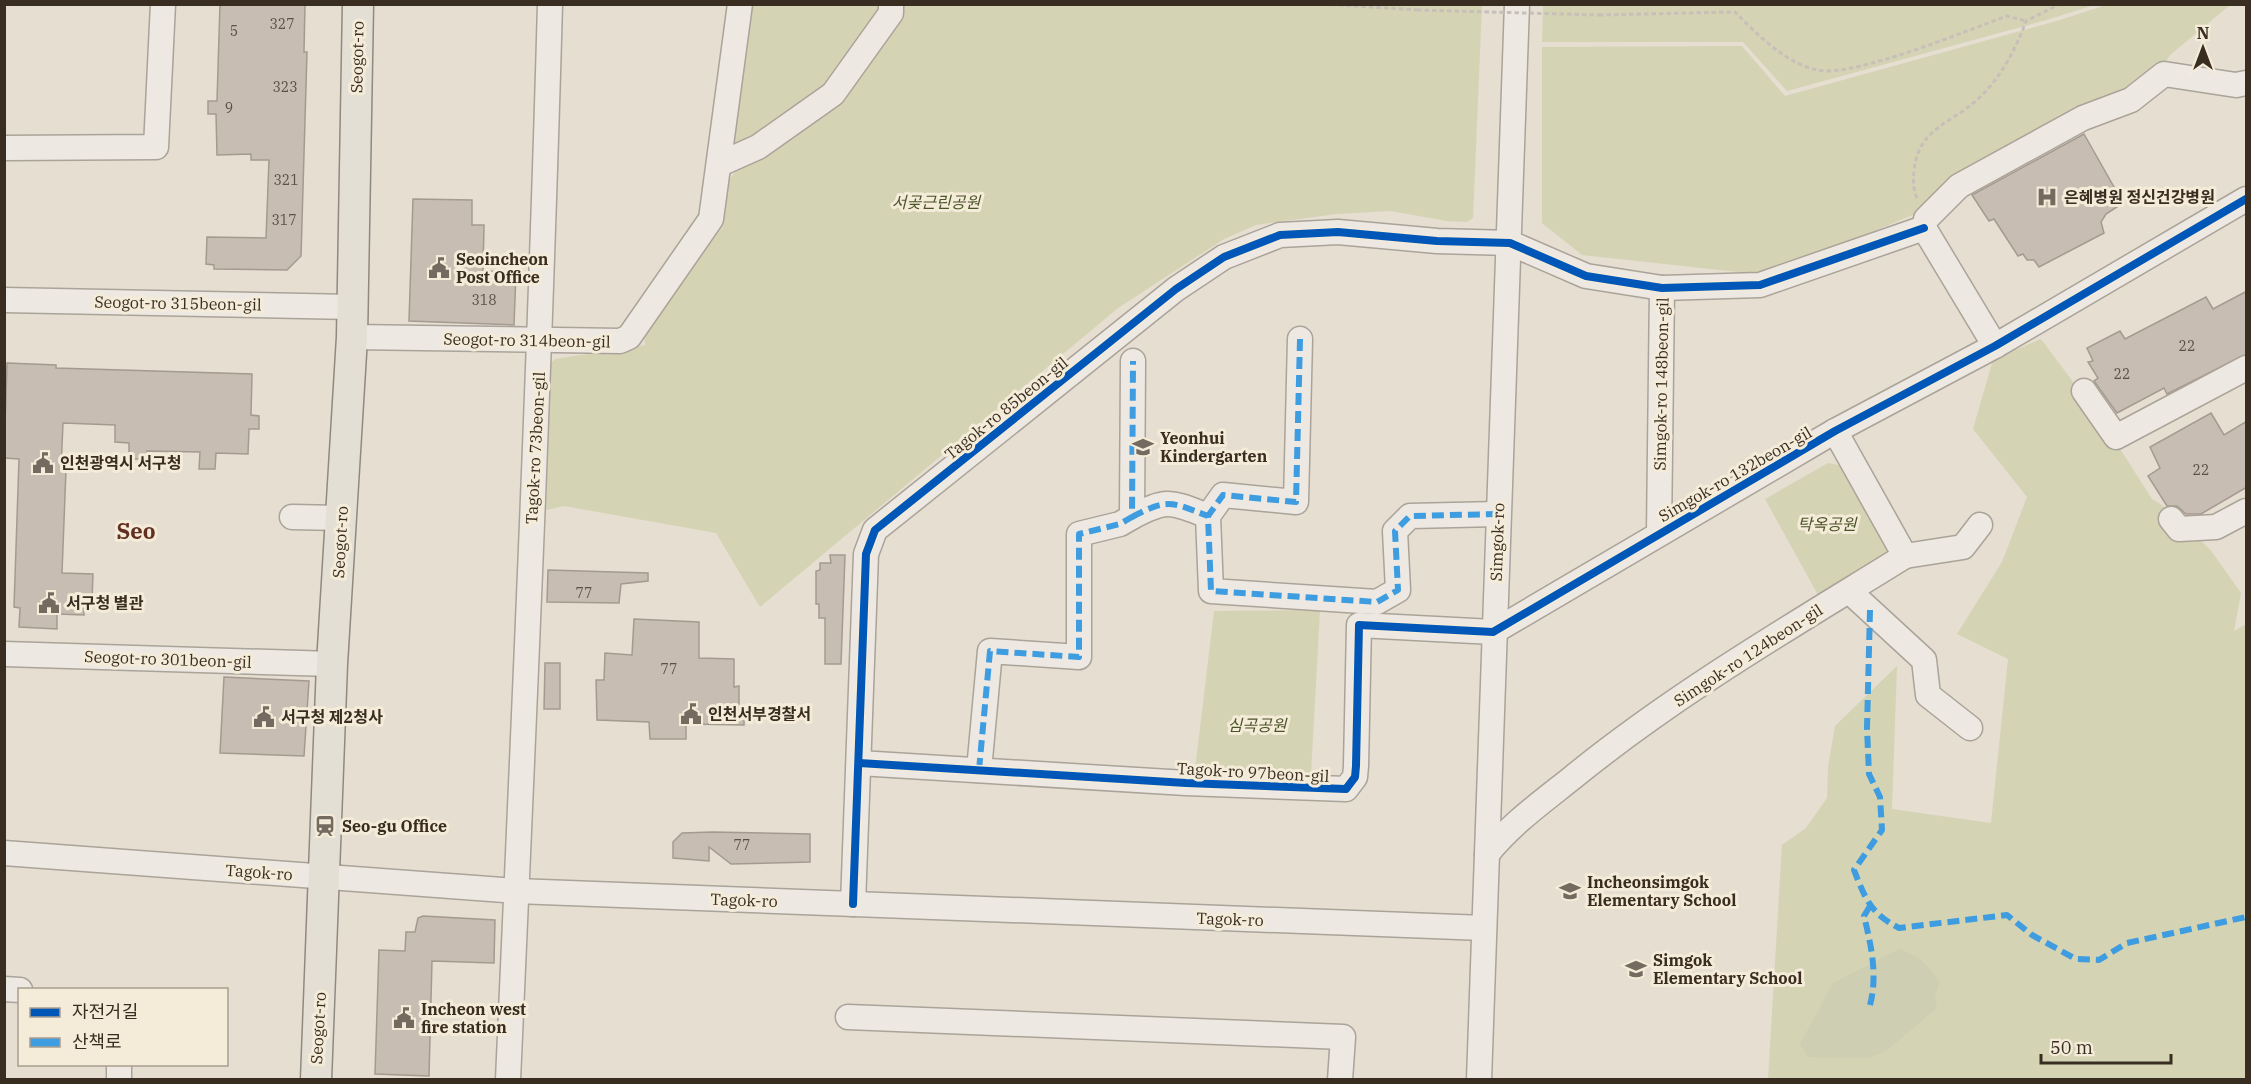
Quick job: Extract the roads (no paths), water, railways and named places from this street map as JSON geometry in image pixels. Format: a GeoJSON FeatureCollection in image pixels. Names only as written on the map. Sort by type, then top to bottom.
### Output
{"type":"FeatureCollection","features":[{"type":"Feature","properties":{"kind":"main road","name":"Seogot-ro"},"geometry":{"type":"LineString","coordinates":[[316,1080],[326,877],[332,664],[352,337],[358,4]]}},
{"type":"Feature","properties":{"kind":"street"},"geometry":{"type":"LineString","coordinates":[[4,148],[156,147],[164,4]]}},
{"type":"Feature","properties":{"kind":"street","name":"Tagok-ro 73beon-gil"},"geometry":{"type":"LineString","coordinates":[[508,1080],[541,340],[550,4]]}},
{"type":"Feature","properties":{"kind":"street","name":"Seogot-ro 314beon-gil"},"geometry":{"type":"LineString","coordinates":[[352,337],[541,340],[620,340],[628,337],[711,219],[740,4]]}},
{"type":"Feature","properties":{"kind":"street"},"geometry":{"type":"LineString","coordinates":[[720,164],[758,147],[833,94],[891,13],[891,4]]}},
{"type":"Feature","properties":{"kind":"street","name":"Simgok-ro"},"geometry":{"type":"LineString","coordinates":[[1479,1080],[1493,632],[1510,243],[1517,4]]}},
{"type":"Feature","properties":{"kind":"street"},"geometry":{"type":"LineString","coordinates":[[1995,346],[1924,228],[1926,219],[1959,186],[2083,118],[2131,100],[2164,74],[2236,85],[2247,83]]}},
{"type":"Feature","properties":{"kind":"street","name":"Simgok-ro 132beon-gil"},"geometry":{"type":"LineString","coordinates":[[1493,632],[1835,431],[1995,346],[2247,199]]}},
{"type":"Feature","properties":{"kind":"street"},"geometry":{"type":"LineString","coordinates":[[1662,288],[1760,285],[1924,228]]}},
{"type":"Feature","properties":{"kind":"street","name":"Tagok-ro 85beon-gil"},"geometry":{"type":"LineString","coordinates":[[854,904],[866,554],[875,531],[1158,304],[1224,257],[1280,235],[1338,232],[1437,241],[1510,243]]}},
{"type":"Feature","properties":{"kind":"street","name":"Simgok-ro 148beon-gil"},"geometry":{"type":"LineString","coordinates":[[1510,243],[1586,276],[1662,288],[1659,533]]}},
{"type":"Feature","properties":{"kind":"street","name":"Seogot-ro 315beon-gil"},"geometry":{"type":"LineString","coordinates":[[4,300],[352,308]]}},
{"type":"Feature","properties":{"kind":"street"},"geometry":{"type":"LineString","coordinates":[[1300,339],[1296,502],[1223,495],[1208,516],[1211,591],[1377,602],[1398,590],[1395,531],[1410,516],[1498,514]]}},
{"type":"Feature","properties":{"kind":"street"},"geometry":{"type":"LineString","coordinates":[[1132,517],[1133,361]]}},
{"type":"Feature","properties":{"kind":"street"},"geometry":{"type":"LineString","coordinates":[[2084,391],[2116,436],[2247,368]]}},
{"type":"Feature","properties":{"kind":"street"},"geometry":{"type":"LineString","coordinates":[[1835,431],[1905,556],[1963,547],[1980,525]]}},
{"type":"Feature","properties":{"kind":"street"},"geometry":{"type":"LineString","coordinates":[[979,770],[990,651],[1079,657],[1079,534],[1120,524],[1154,506],[1173,502],[1208,516]]}},
{"type":"Feature","properties":{"kind":"street"},"geometry":{"type":"LineString","coordinates":[[2170,519],[2179,529],[2216,527],[2247,511]]}},
{"type":"Feature","properties":{"kind":"street"},"geometry":{"type":"LineString","coordinates":[[292,517],[341,518]]}},
{"type":"Feature","properties":{"kind":"street","name":"Simgok-ro 124beon-gil"},"geometry":{"type":"LineString","coordinates":[[1487,854],[1504,833],[1602,753],[1702,683],[1905,556]]}},
{"type":"Feature","properties":{"kind":"street"},"geometry":{"type":"LineString","coordinates":[[1849,591],[1924,660],[1928,695],[1970,728]]}},
{"type":"Feature","properties":{"kind":"street","name":"Tagok-ro 97beon-gil"},"geometry":{"type":"LineString","coordinates":[[859,763],[1186,783],[1346,789],[1355,777],[1356,766],[1359,625],[1493,632]]}},
{"type":"Feature","properties":{"kind":"street","name":"Seogot-ro 301beon-gil"},"geometry":{"type":"LineString","coordinates":[[4,654],[332,664]]}},
{"type":"Feature","properties":{"kind":"street","name":"Tagok-ro"},"geometry":{"type":"LineString","coordinates":[[4,853],[516,891],[1484,927]]}},
{"type":"Feature","properties":{"kind":"street"},"geometry":{"type":"LineString","coordinates":[[848,1017],[1343,1037],[1340,1080]]}},
{"type":"Feature","properties":{"kind":"place","name":"은혜병원 정신건강병원"},"geometry":{"type":"Point","coordinates":[2047,197]}},
{"type":"Feature","properties":{"kind":"place","name":"Seoincheon Post Office"},"geometry":{"type":"Point","coordinates":[439,268]}},
{"type":"Feature","properties":{"kind":"place","name":"Yeonhui Kindergarten"},"geometry":{"type":"Point","coordinates":[1143,447]}},
{"type":"Feature","properties":{"kind":"place","name":"인천광역시 서구청"},"geometry":{"type":"Point","coordinates":[43,463]}},
{"type":"Feature","properties":{"kind":"place","name":"서구청 별관"},"geometry":{"type":"Point","coordinates":[49,603]}},
{"type":"Feature","properties":{"kind":"place","name":"인천서부경찰서"},"geometry":{"type":"Point","coordinates":[691,714]}},
{"type":"Feature","properties":{"kind":"place","name":"서구청 제2청사"},"geometry":{"type":"Point","coordinates":[264,717]}},
{"type":"Feature","properties":{"kind":"place","name":"Seo-gu Office"},"geometry":{"type":"Point","coordinates":[325,826]}},
{"type":"Feature","properties":{"kind":"place","name":"Incheonsimgok Elementary School"},"geometry":{"type":"Point","coordinates":[1570,891]}},
{"type":"Feature","properties":{"kind":"place","name":"Simgok Elementary School"},"geometry":{"type":"Point","coordinates":[1636,969]}},
{"type":"Feature","properties":{"kind":"place","name":"Incheon west fire station"},"geometry":{"type":"Point","coordinates":[404,1018]}},
{"type":"Feature","properties":{"kind":"district","name":"Seo"},"geometry":{"type":"Point","coordinates":[136,530]}},
{"type":"Feature","properties":{"kind":"park label","name":"서곶근린공원"},"geometry":{"type":"Point","coordinates":[936,202]}},
{"type":"Feature","properties":{"kind":"park label","name":"탁옥공원"},"geometry":{"type":"Point","coordinates":[1827,524]}},
{"type":"Feature","properties":{"kind":"park label","name":"심곡공원"},"geometry":{"type":"Point","coordinates":[1257,725]}}]}
